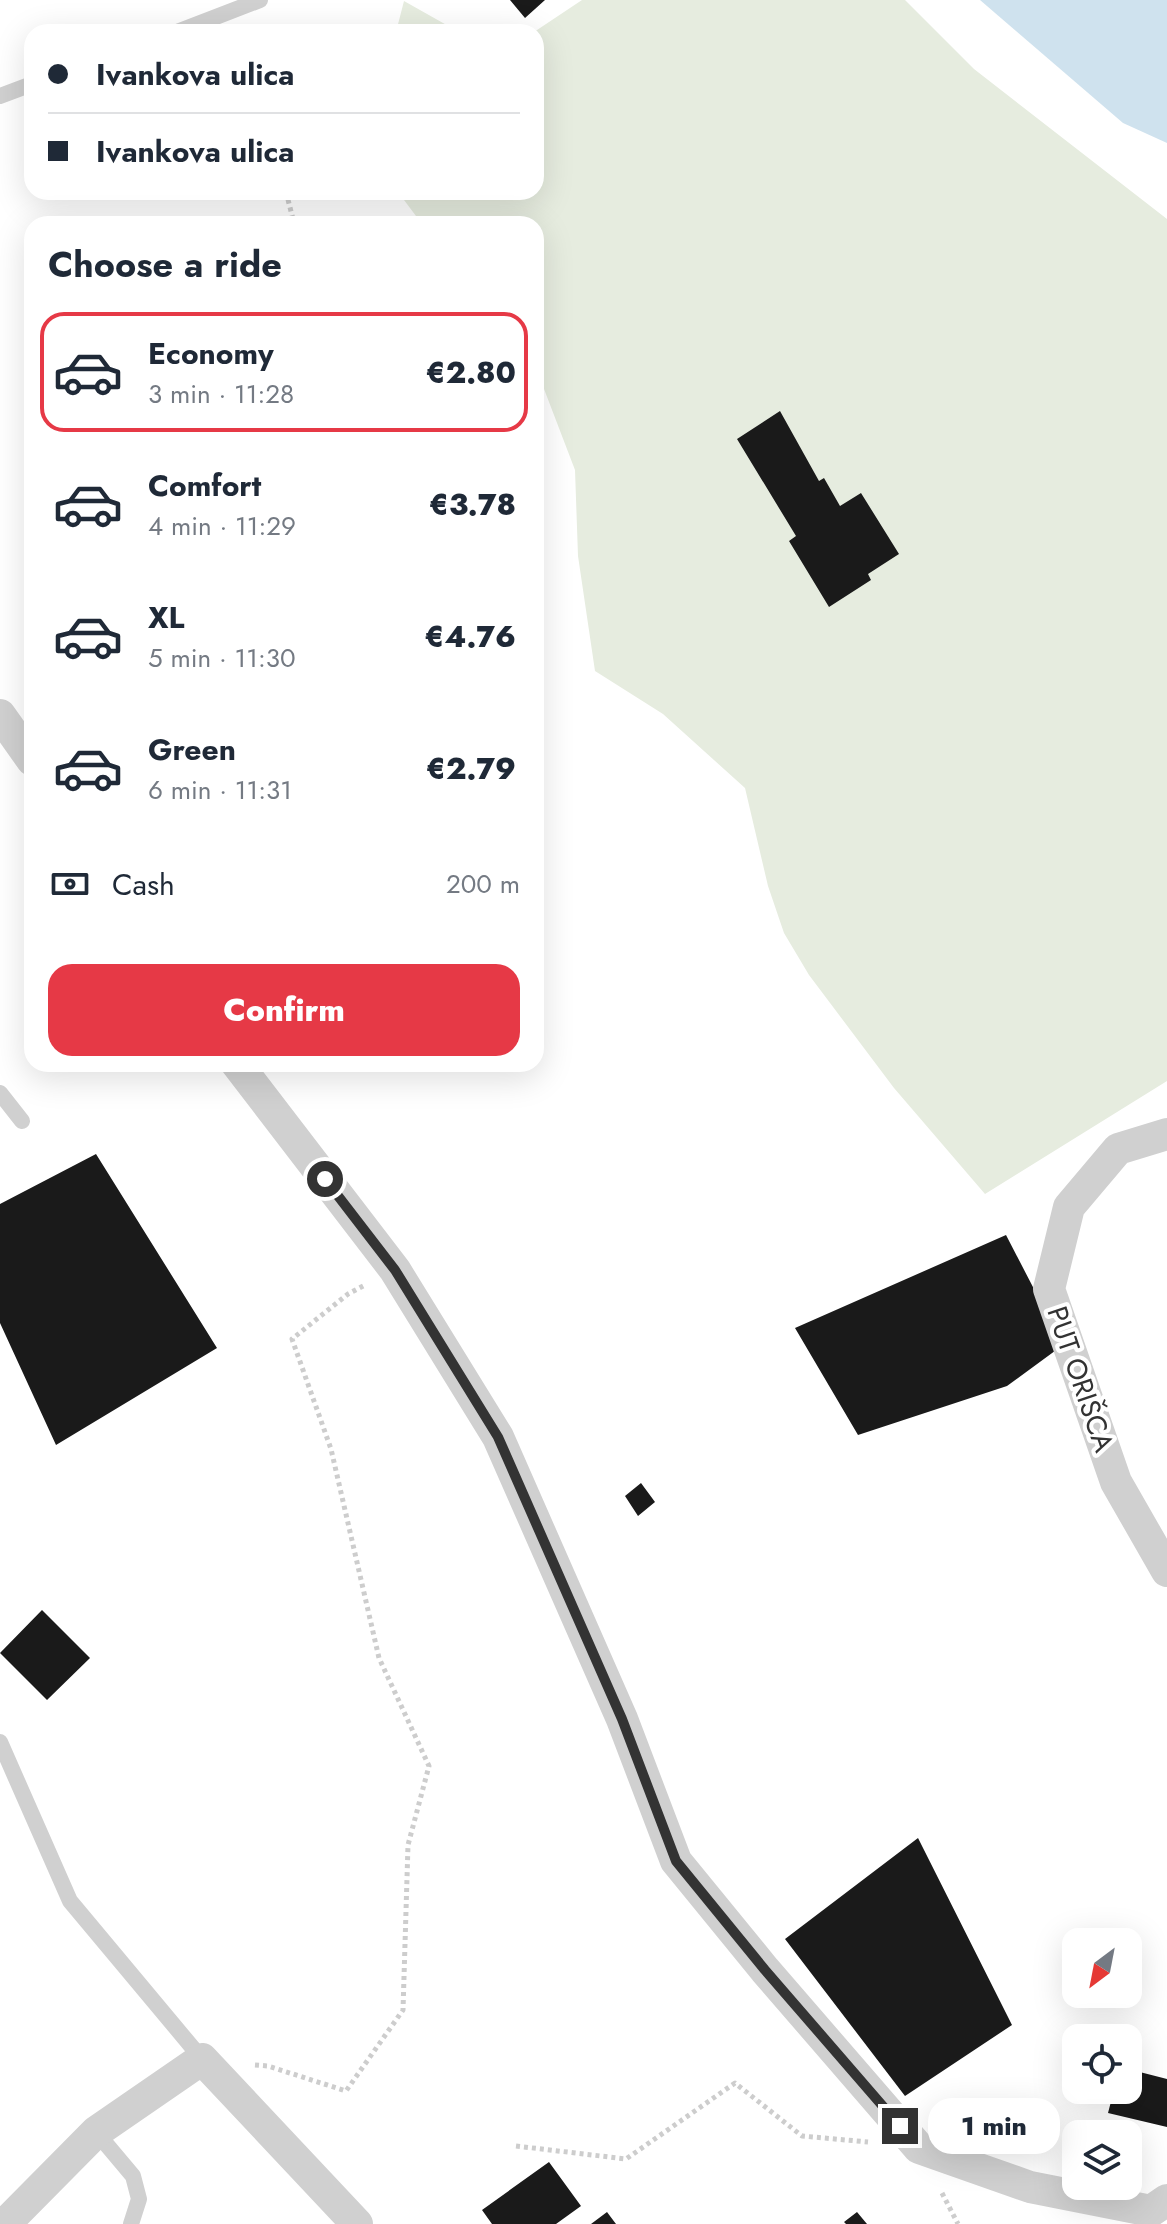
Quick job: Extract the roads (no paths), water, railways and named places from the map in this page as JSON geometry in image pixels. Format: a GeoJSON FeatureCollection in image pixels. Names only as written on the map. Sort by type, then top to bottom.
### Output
{"type":"FeatureCollection","features":[{"type":"Feature","properties":{"kind":"street"},"geometry":{"type":"LineString","coordinates":[[0,715],[24,749]]}},
{"type":"Feature","properties":{"kind":"street"},"geometry":{"type":"LineString","coordinates":[[243,1072],[395,1270],[498,1437],[622,1719],[676,1861],[765,1970],[919,2148],[1030,2187],[1151,2211],[1167,2200]]}},
{"type":"Feature","properties":{"kind":"street","name":"PUT ORIŠCA"},"geometry":{"type":"LineString","coordinates":[[1167,1134],[1118,1149],[1069,1207],[1049,1289],[1116,1482],[1167,1571]]}},
{"type":"Feature","properties":{"kind":"street"},"geometry":{"type":"LineString","coordinates":[[5,2224],[96,2132],[202,2059],[357,2224]]}},
{"type":"Feature","properties":{"kind":"lane"},"geometry":{"type":"LineString","coordinates":[[198,24],[260,0]]}},
{"type":"Feature","properties":{"kind":"lane"},"geometry":{"type":"LineString","coordinates":[[0,96],[24,87]]}},
{"type":"Feature","properties":{"kind":"lane"},"geometry":{"type":"LineString","coordinates":[[0,1093],[22,1121]]}},
{"type":"Feature","properties":{"kind":"lane"},"geometry":{"type":"LineString","coordinates":[[0,1742],[70,1901],[202,2059]]}},
{"type":"Feature","properties":{"kind":"lane"},"geometry":{"type":"LineString","coordinates":[[96,2132],[133,2176],[139,2199],[131,2224]]}},
{"type":"Feature","properties":{"kind":"water"},"geometry":{"type":"Polygon","coordinates":[[[980,0],[1167,0],[1167,143],[1123,123],[980,0]]]}}]}
